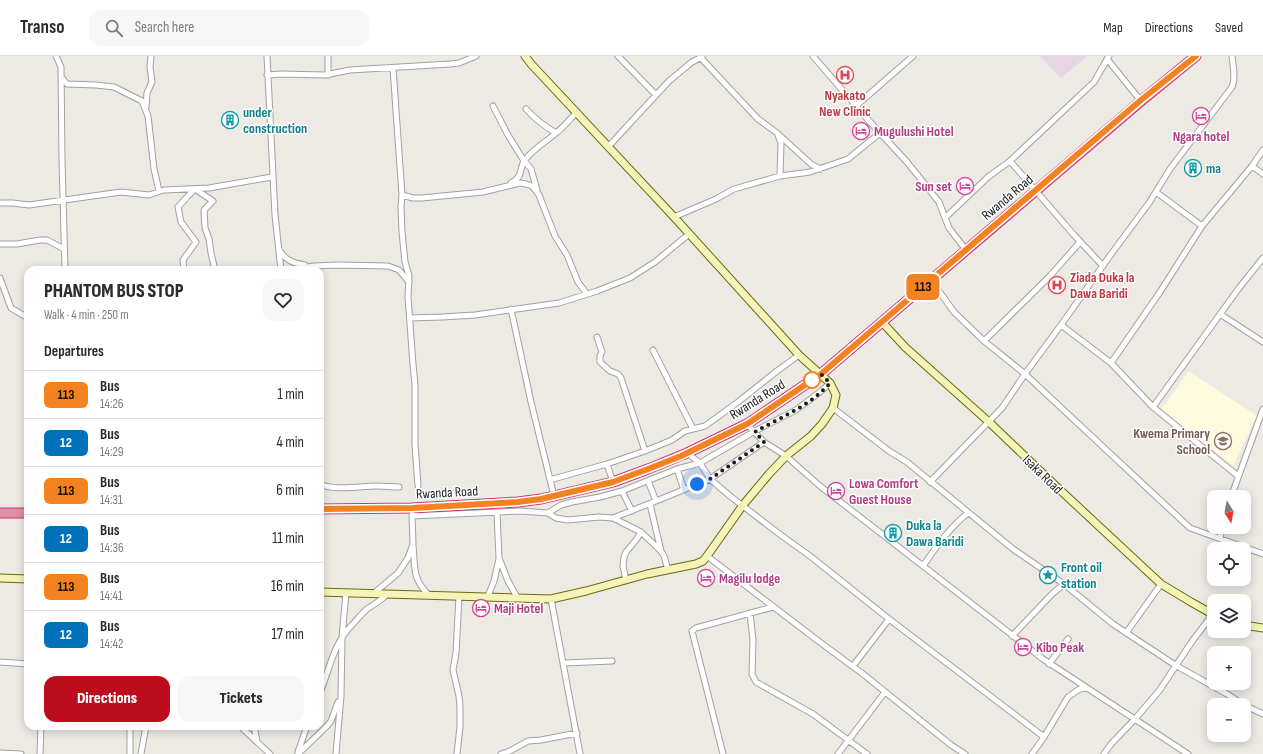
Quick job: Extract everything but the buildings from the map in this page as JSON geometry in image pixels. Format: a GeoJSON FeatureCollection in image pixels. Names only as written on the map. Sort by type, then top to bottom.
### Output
{"type":"FeatureCollection","features":[{"type":"Feature","properties":{"kind":"highway","name":"Rwanda Road"},"geometry":{"type":"LineString","coordinates":[[324,509],[412,512],[518,502],[554,496],[613,482],[648,469],[687,453],[747,424],[821,374],[1141,100],[1196,56]]}},
{"type":"Feature","properties":{"kind":"highway"},"geometry":{"type":"LineString","coordinates":[[0,513],[24,513]]}},
{"type":"Feature","properties":{"kind":"street"},"geometry":{"type":"LineString","coordinates":[[56,56],[60,64],[62,78],[64,266]]}},
{"type":"Feature","properties":{"kind":"street"},"geometry":{"type":"LineString","coordinates":[[151,56],[150,67],[152,82],[147,93],[146,108],[150,129],[154,169],[159,191]]}},
{"type":"Feature","properties":{"kind":"street"},"geometry":{"type":"LineString","coordinates":[[267,56],[274,215],[280,266]]}},
{"type":"Feature","properties":{"kind":"street"},"geometry":{"type":"LineString","coordinates":[[328,56],[328,75]]}},
{"type":"Feature","properties":{"kind":"street"},"geometry":{"type":"LineString","coordinates":[[267,75],[328,75],[350,70],[450,64],[459,63],[476,56]]}},
{"type":"Feature","properties":{"kind":"street"},"geometry":{"type":"LineString","coordinates":[[324,592],[551,598],[696,564],[703,561],[743,505],[774,468],[786,456],[811,436],[833,408],[836,395],[830,383],[798,355],[674,217],[525,56]]}},
{"type":"Feature","properties":{"kind":"street"},"geometry":{"type":"LineString","coordinates":[[618,56],[656,95]]}},
{"type":"Feature","properties":{"kind":"street"},"geometry":{"type":"LineString","coordinates":[[813,56],[880,133],[908,162],[939,202],[949,228],[966,250]]}},
{"type":"Feature","properties":{"kind":"street"},"geometry":{"type":"LineString","coordinates":[[856,105],[913,56]]}},
{"type":"Feature","properties":{"kind":"street"},"geometry":{"type":"LineString","coordinates":[[930,482],[1002,408],[1025,374],[1149,204],[1170,170],[1232,87],[1234,77],[1232,56]]}},
{"type":"Feature","properties":{"kind":"street"},"geometry":{"type":"LineString","coordinates":[[608,147],[668,81],[692,62],[702,57],[758,119],[811,164],[820,169]]}},
{"type":"Feature","properties":{"kind":"street"},"geometry":{"type":"LineString","coordinates":[[946,217],[988,177],[1010,161],[1094,82],[1108,58],[1141,100]]}},
{"type":"Feature","properties":{"kind":"street"},"geometry":{"type":"LineString","coordinates":[[393,68],[402,195],[402,232],[405,262],[409,276],[408,297],[416,385],[415,444],[418,486]]}},
{"type":"Feature","properties":{"kind":"street"},"geometry":{"type":"LineString","coordinates":[[62,78],[67,84],[114,87],[142,101],[146,108]]}},
{"type":"Feature","properties":{"kind":"street"},"geometry":{"type":"LineString","coordinates":[[494,106],[497,114],[530,169],[555,236],[567,255],[578,282],[587,294]]}},
{"type":"Feature","properties":{"kind":"street"},"geometry":{"type":"LineString","coordinates":[[526,109],[536,120],[556,133]]}},
{"type":"Feature","properties":{"kind":"street"},"geometry":{"type":"LineString","coordinates":[[508,186],[521,174],[524,161],[577,112]]}},
{"type":"Feature","properties":{"kind":"street"},"geometry":{"type":"LineString","coordinates":[[674,217],[702,206],[734,189],[780,176],[810,172],[848,159],[880,133]]}},
{"type":"Feature","properties":{"kind":"street"},"geometry":{"type":"LineString","coordinates":[[777,134],[781,143],[780,176]]}},
{"type":"Feature","properties":{"kind":"street"},"geometry":{"type":"LineString","coordinates":[[1111,364],[1160,292],[1202,226],[1252,166],[1263,150]]}},
{"type":"Feature","properties":{"kind":"street"},"geometry":{"type":"LineString","coordinates":[[1010,161],[1080,242],[1103,266]]}},
{"type":"Feature","properties":{"kind":"street"},"geometry":{"type":"LineString","coordinates":[[1252,166],[1263,174]]}},
{"type":"Feature","properties":{"kind":"street"},"geometry":{"type":"LineString","coordinates":[[0,203],[26,205],[120,192],[149,195],[159,191],[209,188],[272,177]]}},
{"type":"Feature","properties":{"kind":"street"},"geometry":{"type":"LineString","coordinates":[[402,195],[413,198],[445,196],[483,192],[520,183],[530,185],[539,195]]}},
{"type":"Feature","properties":{"kind":"street"},"geometry":{"type":"LineString","coordinates":[[184,266],[183,260],[196,242],[181,222],[178,207],[195,189]]}},
{"type":"Feature","properties":{"kind":"street"},"geometry":{"type":"LineString","coordinates":[[195,189],[213,201],[204,210],[205,228],[209,239],[214,266]]}},
{"type":"Feature","properties":{"kind":"street"},"geometry":{"type":"LineString","coordinates":[[1156,192],[1202,226]]}},
{"type":"Feature","properties":{"kind":"street"},"geometry":{"type":"LineString","coordinates":[[410,318],[462,316],[559,303],[630,278],[655,262],[689,234]]}},
{"type":"Feature","properties":{"kind":"street"},"geometry":{"type":"LineString","coordinates":[[0,244],[17,244],[47,240],[64,249]]}},
{"type":"Feature","properties":{"kind":"street"},"geometry":{"type":"LineString","coordinates":[[984,341],[1050,276],[1080,242]]}},
{"type":"Feature","properties":{"kind":"street"},"geometry":{"type":"LineString","coordinates":[[278,250],[282,256],[297,264],[314,266],[337,265],[392,267],[399,270],[409,282]]}},
{"type":"Feature","properties":{"kind":"street"},"geometry":{"type":"LineString","coordinates":[[1153,407],[1239,288],[1263,258]]}},
{"type":"Feature","properties":{"kind":"street"},"geometry":{"type":"LineString","coordinates":[[1256,267],[1263,270]]}},
{"type":"Feature","properties":{"kind":"street"},"geometry":{"type":"LineString","coordinates":[[0,278],[11,308],[24,316]]}},
{"type":"Feature","properties":{"kind":"street"},"geometry":{"type":"LineString","coordinates":[[931,280],[954,312],[984,341],[1025,374],[1190,528],[1263,554]]}},
{"type":"Feature","properties":{"kind":"street"},"geometry":{"type":"LineString","coordinates":[[511,309],[530,402],[554,496]]}},
{"type":"Feature","properties":{"kind":"street"},"geometry":{"type":"LineString","coordinates":[[1220,314],[1263,342]]}},
{"type":"Feature","properties":{"kind":"street","name":"Isaka Road"},"geometry":{"type":"LineString","coordinates":[[882,322],[905,347],[989,422],[1162,584],[1207,610]]}},
{"type":"Feature","properties":{"kind":"street"},"geometry":{"type":"LineString","coordinates":[[1061,325],[1111,364],[1153,407],[1238,476]]}},
{"type":"Feature","properties":{"kind":"street"},"geometry":{"type":"LineString","coordinates":[[597,337],[602,352],[600,362],[610,371],[618,374],[621,378],[645,451]]}},
{"type":"Feature","properties":{"kind":"street"},"geometry":{"type":"LineString","coordinates":[[653,350],[693,429]]}},
{"type":"Feature","properties":{"kind":"street"},"geometry":{"type":"LineString","coordinates":[[550,479],[579,473],[607,464],[672,440],[685,431],[705,426],[798,355]]}},
{"type":"Feature","properties":{"kind":"street"},"geometry":{"type":"LineString","coordinates":[[548,513],[561,505],[622,491],[677,469],[700,463],[796,410],[830,383]]}},
{"type":"Feature","properties":{"kind":"street"},"geometry":{"type":"LineString","coordinates":[[833,408],[889,451],[907,462],[1013,549],[1064,584],[1113,624],[1175,665],[1233,698]]}},
{"type":"Feature","properties":{"kind":"street"},"geometry":{"type":"LineString","coordinates":[[1233,490],[1263,409]]}},
{"type":"Feature","properties":{"kind":"street"},"geometry":{"type":"LineString","coordinates":[[747,424],[764,442],[786,456],[820,486],[1049,664],[1135,719],[1180,752],[1188,754]]}},
{"type":"Feature","properties":{"kind":"street"},"geometry":{"type":"LineString","coordinates":[[613,518],[710,479],[764,442]]}},
{"type":"Feature","properties":{"kind":"street"},"geometry":{"type":"LineString","coordinates":[[687,453],[700,463],[710,479],[730,496],[1044,737]]}},
{"type":"Feature","properties":{"kind":"street"},"geometry":{"type":"LineString","coordinates":[[607,464],[613,482]]}},
{"type":"Feature","properties":{"kind":"street"},"geometry":{"type":"LineString","coordinates":[[677,469],[684,490]]}},
{"type":"Feature","properties":{"kind":"street"},"geometry":{"type":"LineString","coordinates":[[648,481],[656,501]]}},
{"type":"Feature","properties":{"kind":"street"},"geometry":{"type":"LineString","coordinates":[[324,486],[399,487]]}},
{"type":"Feature","properties":{"kind":"street"},"geometry":{"type":"LineString","coordinates":[[622,491],[632,511]]}},
{"type":"Feature","properties":{"kind":"street"},"geometry":{"type":"LineString","coordinates":[[650,504],[661,551]]}},
{"type":"Feature","properties":{"kind":"street"},"geometry":{"type":"LineString","coordinates":[[429,595],[421,588],[416,577],[412,512],[520,511],[548,513],[556,518],[568,520],[599,517],[613,518],[641,532],[661,551],[668,570]]}},
{"type":"Feature","properties":{"kind":"street"},"geometry":{"type":"LineString","coordinates":[[488,596],[494,581],[499,558],[497,512]]}},
{"type":"Feature","properties":{"kind":"street"},"geometry":{"type":"LineString","coordinates":[[923,566],[942,540],[968,513]]}},
{"type":"Feature","properties":{"kind":"street"},"geometry":{"type":"LineString","coordinates":[[626,580],[623,566],[624,557],[641,532]]}},
{"type":"Feature","properties":{"kind":"street"},"geometry":{"type":"LineString","coordinates":[[1220,539],[1221,534]]}},
{"type":"Feature","properties":{"kind":"street"},"geometry":{"type":"LineString","coordinates":[[373,594],[398,572],[408,558],[413,544]]}},
{"type":"Feature","properties":{"kind":"street"},"geometry":{"type":"LineString","coordinates":[[707,556],[853,666],[951,745],[966,754]]}},
{"type":"Feature","properties":{"kind":"street"},"geometry":{"type":"LineString","coordinates":[[499,558],[508,581],[517,597]]}},
{"type":"Feature","properties":{"kind":"street"},"geometry":{"type":"LineString","coordinates":[[0,578],[24,579]]}},
{"type":"Feature","properties":{"kind":"street"},"geometry":{"type":"LineString","coordinates":[[1012,636],[1052,594],[1064,584]]}},
{"type":"Feature","properties":{"kind":"street"},"geometry":{"type":"LineString","coordinates":[[1126,633],[1162,584]]}},
{"type":"Feature","properties":{"kind":"street"},"geometry":{"type":"LineString","coordinates":[[336,754],[341,696],[342,637],[346,593]]}},
{"type":"Feature","properties":{"kind":"street"},"geometry":{"type":"LineString","coordinates":[[324,684],[332,655],[342,637],[351,625],[368,608],[387,594]]}},
{"type":"Feature","properties":{"kind":"street"},"geometry":{"type":"LineString","coordinates":[[457,754],[460,727],[460,707],[453,670],[456,652],[459,596]]}},
{"type":"Feature","properties":{"kind":"street"},"geometry":{"type":"LineString","coordinates":[[551,598],[580,754]]}},
{"type":"Feature","properties":{"kind":"street"},"geometry":{"type":"LineString","coordinates":[[723,754],[692,630],[773,607]]}},
{"type":"Feature","properties":{"kind":"street"},"geometry":{"type":"LineString","coordinates":[[750,613],[753,640],[753,678],[758,683],[813,714],[867,754]]}},
{"type":"Feature","properties":{"kind":"street"},"geometry":{"type":"LineString","coordinates":[[853,666],[889,619]]}},
{"type":"Feature","properties":{"kind":"street"},"geometry":{"type":"LineString","coordinates":[[1104,754],[1111,744],[1135,719],[1159,690],[1175,665],[1207,623]]}},
{"type":"Feature","properties":{"kind":"street"},"geometry":{"type":"LineString","coordinates":[[1251,626],[1263,628]]}},
{"type":"Feature","properties":{"kind":"street"},"geometry":{"type":"LineString","coordinates":[[1049,664],[1068,639]]}},
{"type":"Feature","properties":{"kind":"street"},"geometry":{"type":"LineString","coordinates":[[564,664],[612,660]]}},
{"type":"Feature","properties":{"kind":"street"},"geometry":{"type":"LineString","coordinates":[[0,662],[24,664]]}},
{"type":"Feature","properties":{"kind":"street"},"geometry":{"type":"LineString","coordinates":[[1032,754],[1068,697],[1080,689],[1087,688]]}},
{"type":"Feature","properties":{"kind":"street"},"geometry":{"type":"LineString","coordinates":[[838,754],[885,692]]}},
{"type":"Feature","properties":{"kind":"street"},"geometry":{"type":"LineString","coordinates":[[324,728],[331,721],[341,696]]}},
{"type":"Feature","properties":{"kind":"street"},"geometry":{"type":"LineString","coordinates":[[1251,708],[1263,714]]}},
{"type":"Feature","properties":{"kind":"street"},"geometry":{"type":"LineString","coordinates":[[40,754],[41,730]]}},
{"type":"Feature","properties":{"kind":"street"},"geometry":{"type":"LineString","coordinates":[[130,730],[130,754]]}},
{"type":"Feature","properties":{"kind":"street"},"geometry":{"type":"LineString","coordinates":[[141,754],[145,730]]}},
{"type":"Feature","properties":{"kind":"street"},"geometry":{"type":"LineString","coordinates":[[244,730],[270,754]]}},
{"type":"Feature","properties":{"kind":"street"},"geometry":{"type":"LineString","coordinates":[[255,730],[258,742]]}},
{"type":"Feature","properties":{"kind":"street"},"geometry":{"type":"LineString","coordinates":[[298,754],[306,730]]}},
{"type":"Feature","properties":{"kind":"street"},"geometry":{"type":"LineString","coordinates":[[298,754],[322,730]]}},
{"type":"Feature","properties":{"kind":"street"},"geometry":{"type":"LineString","coordinates":[[501,754],[510,751],[528,741],[577,733]]}},
{"type":"Feature","properties":{"kind":"street"},"geometry":{"type":"LineString","coordinates":[[0,753],[21,754]]}},
{"type":"Feature","properties":{"kind":"shaded area"},"geometry":{"type":"Polygon","coordinates":[[[1040,56],[1087,56],[1061,78],[1040,56]]]}},
{"type":"Feature","properties":{"kind":"shaded area","name":"Kwema Primary School"},"geometry":{"type":"Polygon","coordinates":[[[1189,371],[1257,416],[1233,466],[1161,410],[1189,371]]]}},
{"type":"Feature","properties":{"kind":"bus line","name":"113"},"geometry":{"type":"LineString","coordinates":[[324,509],[412,508],[518,502],[541,499],[613,482],[681,456],[747,424],[821,374],[1141,100],[1196,56]]}},
{"type":"Feature","properties":{"kind":"place","name":"Nyakato New Clinic"},"geometry":{"type":"Point","coordinates":[845,75]}},
{"type":"Feature","properties":{"kind":"place","name":"Ngara hotel"},"geometry":{"type":"Point","coordinates":[1201,116]}},
{"type":"Feature","properties":{"kind":"place","name":"under construction"},"geometry":{"type":"Point","coordinates":[230,120]}},
{"type":"Feature","properties":{"kind":"place","name":"Mugulushi Hotel"},"geometry":{"type":"Point","coordinates":[861,131]}},
{"type":"Feature","properties":{"kind":"place","name":"ma"},"geometry":{"type":"Point","coordinates":[1193,168]}},
{"type":"Feature","properties":{"kind":"place","name":"Sun set"},"geometry":{"type":"Point","coordinates":[965,186]}},
{"type":"Feature","properties":{"kind":"place","name":"Ziada Duka la Dawa Baridi"},"geometry":{"type":"Point","coordinates":[1057,285]}},
{"type":"Feature","properties":{"kind":"place","name":"Kwema Primary School"},"geometry":{"type":"Point","coordinates":[1223,441]}},
{"type":"Feature","properties":{"kind":"place","name":"Lowa Comfort Guest House"},"geometry":{"type":"Point","coordinates":[836,491]}},
{"type":"Feature","properties":{"kind":"place","name":"Duka la Dawa Baridi"},"geometry":{"type":"Point","coordinates":[893,533]}},
{"type":"Feature","properties":{"kind":"place","name":"Front oil station"},"geometry":{"type":"Point","coordinates":[1048,575]}},
{"type":"Feature","properties":{"kind":"place","name":"Magilu lodge"},"geometry":{"type":"Point","coordinates":[706,578]}},
{"type":"Feature","properties":{"kind":"place","name":"Maji Hotel"},"geometry":{"type":"Point","coordinates":[481,608]}},
{"type":"Feature","properties":{"kind":"place","name":"Kibo Peak"},"geometry":{"type":"Point","coordinates":[1023,647]}},
{"type":"Feature","properties":{"kind":"route"},"geometry":{"type":"LineString","coordinates":[[697,484],[710,479],[764,442],[755,432],[796,410],[830,383],[821,374],[812,380]]}}]}
